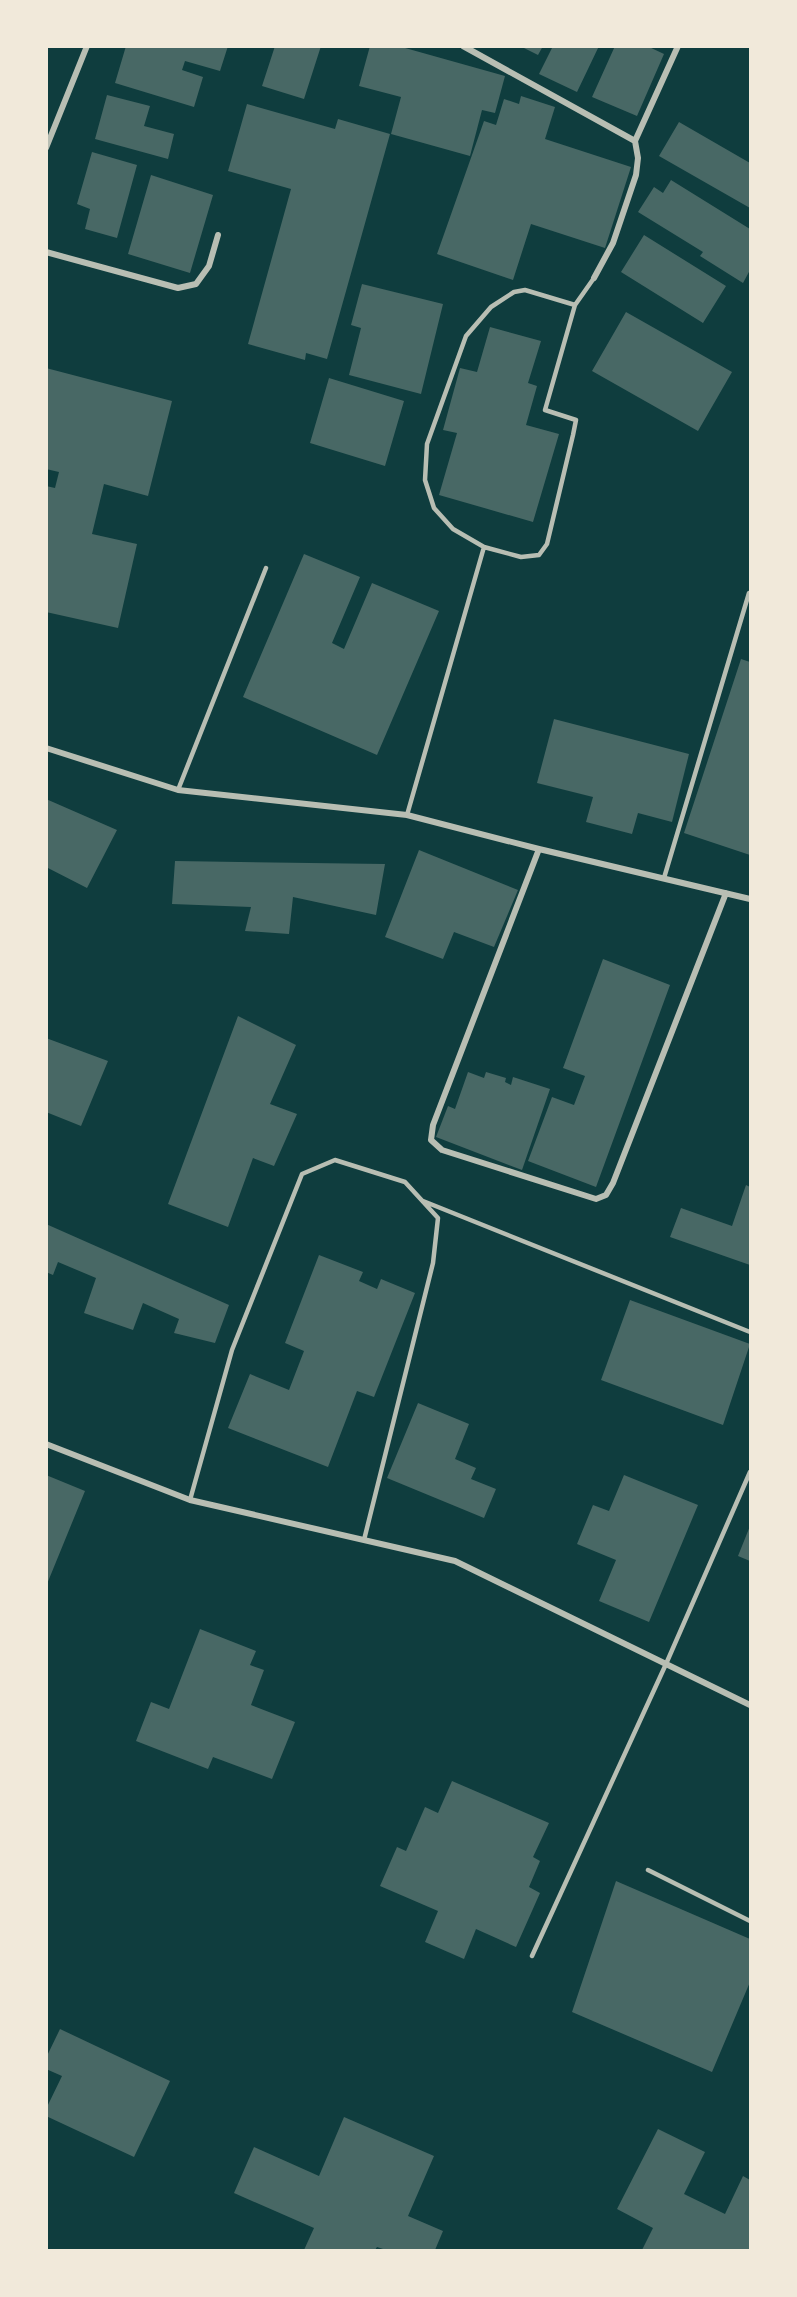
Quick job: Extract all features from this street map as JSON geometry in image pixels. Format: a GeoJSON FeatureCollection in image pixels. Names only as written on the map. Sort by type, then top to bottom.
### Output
{"type":"FeatureCollection","features":[{"type":"Feature","properties":{"kind":"street"},"geometry":{"type":"LineString","coordinates":[[46,148],[87,46]]}},
{"type":"Feature","properties":{"kind":"street"},"geometry":{"type":"LineString","coordinates":[[463,46],[635,141]]}},
{"type":"Feature","properties":{"kind":"street"},"geometry":{"type":"LineString","coordinates":[[594,278],[613,243],[636,175],[638,158],[635,141],[678,46]]}},
{"type":"Feature","properties":{"kind":"street"},"geometry":{"type":"LineString","coordinates":[[46,252],[178,288],[196,284],[209,266],[218,235]]}},
{"type":"Feature","properties":{"kind":"street"},"geometry":{"type":"LineString","coordinates":[[46,748],[178,790],[407,815],[750,899]]}},
{"type":"Feature","properties":{"kind":"street"},"geometry":{"type":"LineString","coordinates":[[539,849],[433,1125],[431,1140],[442,1150],[596,1199],[606,1195],[613,1183],[726,893]]}},
{"type":"Feature","properties":{"kind":"street"},"geometry":{"type":"LineString","coordinates":[[46,1444],[190,1500],[455,1561],[750,1705]]}},
{"type":"Feature","properties":{"kind":"lane"},"geometry":{"type":"LineString","coordinates":[[575,305],[525,290],[514,292],[491,307],[466,336],[427,444],[425,480],[434,508],[453,529],[483,547],[521,557],[539,555],[547,544],[569,459],[576,420],[545,410],[575,305],[594,278]]}},
{"type":"Feature","properties":{"kind":"lane"},"geometry":{"type":"LineString","coordinates":[[407,815],[483,547]]}},
{"type":"Feature","properties":{"kind":"lane"},"geometry":{"type":"LineString","coordinates":[[178,790],[266,568]]}},
{"type":"Feature","properties":{"kind":"lane"},"geometry":{"type":"LineString","coordinates":[[664,878],[749,593]]}},
{"type":"Feature","properties":{"kind":"lane"},"geometry":{"type":"LineString","coordinates":[[190,1500],[232,1350],[302,1174],[335,1160],[405,1182],[438,1218],[433,1263],[364,1540]]}},
{"type":"Feature","properties":{"kind":"lane"},"geometry":{"type":"LineString","coordinates":[[421,1200],[750,1332]]}},
{"type":"Feature","properties":{"kind":"lane"},"geometry":{"type":"LineString","coordinates":[[532,1956],[666,1664],[750,1472]]}},
{"type":"Feature","properties":{"kind":"lane"},"geometry":{"type":"LineString","coordinates":[[648,1870],[750,1921]]}},
{"type":"Feature","properties":{"kind":"building"},"geometry":{"type":"Polygon","coordinates":[[[126,46],[228,46],[220,71],[185,61],[182,70],[203,77],[194,107],[115,83],[126,46]]]}},
{"type":"Feature","properties":{"kind":"building"},"geometry":{"type":"Polygon","coordinates":[[[275,46],[321,46],[304,99],[262,86],[275,46]]]}},
{"type":"Feature","properties":{"kind":"building"},"geometry":{"type":"Polygon","coordinates":[[[370,46],[398,46],[505,76],[495,113],[482,110],[470,156],[391,134],[401,97],[359,86],[370,46]]]}},
{"type":"Feature","properties":{"kind":"building"},"geometry":{"type":"Polygon","coordinates":[[[520,46],[543,46],[538,55],[520,46]]]}},
{"type":"Feature","properties":{"kind":"building"},"geometry":{"type":"Polygon","coordinates":[[[553,46],[599,46],[577,92],[539,74],[553,46]]]}},
{"type":"Feature","properties":{"kind":"building"},"geometry":{"type":"Polygon","coordinates":[[[615,46],[647,46],[664,54],[637,116],[592,97],[615,46]]]}},
{"type":"Feature","properties":{"kind":"building"},"geometry":{"type":"Polygon","coordinates":[[[107,95],[150,106],[144,126],[174,134],[168,159],[95,139],[107,95]]]}},
{"type":"Feature","properties":{"kind":"building"},"geometry":{"type":"Polygon","coordinates":[[[521,96],[555,107],[545,139],[631,167],[605,248],[531,224],[513,280],[437,254],[484,121],[496,125],[504,99],[519,104],[521,96]]]}},
{"type":"Feature","properties":{"kind":"building"},"geometry":{"type":"Polygon","coordinates":[[[247,104],[335,129],[338,119],[390,134],[327,359],[306,353],[305,360],[248,344],[291,189],[228,171],[247,104]]]}},
{"type":"Feature","properties":{"kind":"building"},"geometry":{"type":"Polygon","coordinates":[[[679,122],[750,163],[750,208],[659,156],[679,122]]]}},
{"type":"Feature","properties":{"kind":"building"},"geometry":{"type":"Polygon","coordinates":[[[92,152],[137,165],[117,238],[85,229],[90,209],[77,204],[92,152]]]}},
{"type":"Feature","properties":{"kind":"building"},"geometry":{"type":"Polygon","coordinates":[[[151,175],[213,195],[190,273],[128,254],[151,175]]]}},
{"type":"Feature","properties":{"kind":"building"},"geometry":{"type":"Polygon","coordinates":[[[671,180],[750,229],[750,270],[743,283],[700,256],[703,252],[638,212],[654,187],[663,193],[671,180]]]}},
{"type":"Feature","properties":{"kind":"building"},"geometry":{"type":"Polygon","coordinates":[[[644,235],[726,286],[703,323],[621,272],[644,235]]]}},
{"type":"Feature","properties":{"kind":"building"},"geometry":{"type":"Polygon","coordinates":[[[362,284],[443,304],[421,394],[349,375],[361,328],[351,325],[362,284]]]}},
{"type":"Feature","properties":{"kind":"building"},"geometry":{"type":"Polygon","coordinates":[[[626,312],[732,372],[698,431],[592,371],[626,312]]]}},
{"type":"Feature","properties":{"kind":"building"},"geometry":{"type":"Polygon","coordinates":[[[490,327],[541,341],[528,383],[537,386],[526,425],[559,434],[533,522],[439,495],[457,433],[443,430],[460,368],[477,372],[490,327]]]}},
{"type":"Feature","properties":{"kind":"building"},"geometry":{"type":"Polygon","coordinates":[[[46,368],[172,401],[148,496],[104,484],[92,534],[137,544],[118,628],[46,612],[46,486],[55,488],[59,472],[46,469],[46,368]]]}},
{"type":"Feature","properties":{"kind":"building"},"geometry":{"type":"Polygon","coordinates":[[[329,378],[404,401],[385,466],[310,443],[329,378]]]}},
{"type":"Feature","properties":{"kind":"building"},"geometry":{"type":"Polygon","coordinates":[[[304,554],[360,577],[332,643],[344,649],[372,583],[439,611],[377,755],[243,697],[304,554]]]}},
{"type":"Feature","properties":{"kind":"building"},"geometry":{"type":"Polygon","coordinates":[[[741,659],[750,662],[750,855],[684,833],[741,659]]]}},
{"type":"Feature","properties":{"kind":"building"},"geometry":{"type":"Polygon","coordinates":[[[554,719],[689,754],[672,822],[638,813],[632,834],[586,822],[593,797],[537,783],[554,719]]]}},
{"type":"Feature","properties":{"kind":"building"},"geometry":{"type":"Polygon","coordinates":[[[46,799],[117,830],[87,888],[46,867],[46,799]]]}},
{"type":"Feature","properties":{"kind":"building"},"geometry":{"type":"Polygon","coordinates":[[[419,850],[518,890],[494,947],[454,932],[443,959],[385,937],[419,850]]]}},
{"type":"Feature","properties":{"kind":"building"},"geometry":{"type":"Polygon","coordinates":[[[175,861],[385,864],[376,915],[293,897],[289,934],[245,931],[251,907],[172,904],[175,861]]]}},
{"type":"Feature","properties":{"kind":"building"},"geometry":{"type":"Polygon","coordinates":[[[603,959],[670,985],[596,1187],[528,1161],[552,1097],[574,1105],[585,1076],[563,1068],[603,959]]]}},
{"type":"Feature","properties":{"kind":"building"},"geometry":{"type":"Polygon","coordinates":[[[238,1016],[296,1045],[270,1104],[297,1114],[274,1166],[253,1158],[228,1227],[168,1204],[238,1016]]]}},
{"type":"Feature","properties":{"kind":"building"},"geometry":{"type":"Polygon","coordinates":[[[46,1038],[108,1061],[81,1126],[46,1112],[46,1038]]]}},
{"type":"Feature","properties":{"kind":"building"},"geometry":{"type":"Polygon","coordinates":[[[468,1072],[484,1078],[486,1072],[506,1078],[505,1082],[511,1085],[513,1077],[550,1089],[522,1170],[436,1137],[448,1106],[455,1109],[468,1072]]]}},
{"type":"Feature","properties":{"kind":"building"},"geometry":{"type":"Polygon","coordinates":[[[746,1185],[750,1187],[750,1265],[670,1237],[681,1208],[732,1226],[746,1185]]]}},
{"type":"Feature","properties":{"kind":"building"},"geometry":{"type":"Polygon","coordinates":[[[46,1224],[229,1305],[215,1343],[174,1333],[179,1319],[143,1303],[133,1330],[84,1313],[96,1278],[58,1262],[53,1275],[46,1272],[46,1224]]]}},
{"type":"Feature","properties":{"kind":"building"},"geometry":{"type":"Polygon","coordinates":[[[319,1255],[363,1272],[359,1281],[377,1289],[381,1279],[415,1293],[374,1397],[357,1391],[328,1467],[228,1428],[250,1374],[289,1390],[304,1351],[285,1343],[319,1255]]]}},
{"type":"Feature","properties":{"kind":"building"},"geometry":{"type":"Polygon","coordinates":[[[630,1300],[750,1344],[723,1425],[601,1380],[630,1300]]]}},
{"type":"Feature","properties":{"kind":"building"},"geometry":{"type":"Polygon","coordinates":[[[418,1403],[469,1424],[455,1459],[476,1468],[471,1479],[496,1489],[484,1518],[387,1478],[418,1403]]]}},
{"type":"Feature","properties":{"kind":"building"},"geometry":{"type":"Polygon","coordinates":[[[46,1475],[85,1491],[47,1584],[46,1584],[46,1475]]]}},
{"type":"Feature","properties":{"kind":"building"},"geometry":{"type":"Polygon","coordinates":[[[624,1475],[698,1505],[649,1622],[599,1601],[616,1560],[577,1544],[593,1505],[609,1511],[624,1475]]]}},
{"type":"Feature","properties":{"kind":"building"},"geometry":{"type":"Polygon","coordinates":[[[750,1526],[750,1561],[738,1556],[750,1526]]]}},
{"type":"Feature","properties":{"kind":"building"},"geometry":{"type":"Polygon","coordinates":[[[200,1629],[256,1651],[250,1665],[264,1670],[251,1705],[295,1722],[272,1779],[213,1757],[208,1769],[136,1741],[151,1702],[169,1709],[200,1629]]]}},
{"type":"Feature","properties":{"kind":"building"},"geometry":{"type":"Polygon","coordinates":[[[452,1781],[549,1823],[533,1857],[540,1861],[529,1887],[540,1893],[516,1947],[476,1929],[464,1959],[425,1942],[438,1911],[380,1886],[397,1847],[406,1851],[425,1807],[438,1813],[452,1781]]]}},
{"type":"Feature","properties":{"kind":"building"},"geometry":{"type":"Polygon","coordinates":[[[616,1881],[750,1939],[750,1982],[712,2072],[572,2012],[616,1881]]]}},
{"type":"Feature","properties":{"kind":"building"},"geometry":{"type":"Polygon","coordinates":[[[60,2029],[170,2081],[134,2157],[46,2116],[46,2109],[62,2076],[46,2069],[46,2058],[60,2029]]]}},
{"type":"Feature","properties":{"kind":"building"},"geometry":{"type":"Polygon","coordinates":[[[344,2117],[434,2156],[408,2216],[443,2231],[435,2250],[386,2250],[377,2247],[375,2250],[304,2250],[314,2228],[234,2193],[254,2147],[319,2176],[344,2117]]]}},
{"type":"Feature","properties":{"kind":"building"},"geometry":{"type":"Polygon","coordinates":[[[658,2129],[705,2152],[684,2194],[725,2214],[743,2176],[750,2180],[750,2250],[642,2250],[653,2228],[617,2209],[658,2129]]]}}]}
